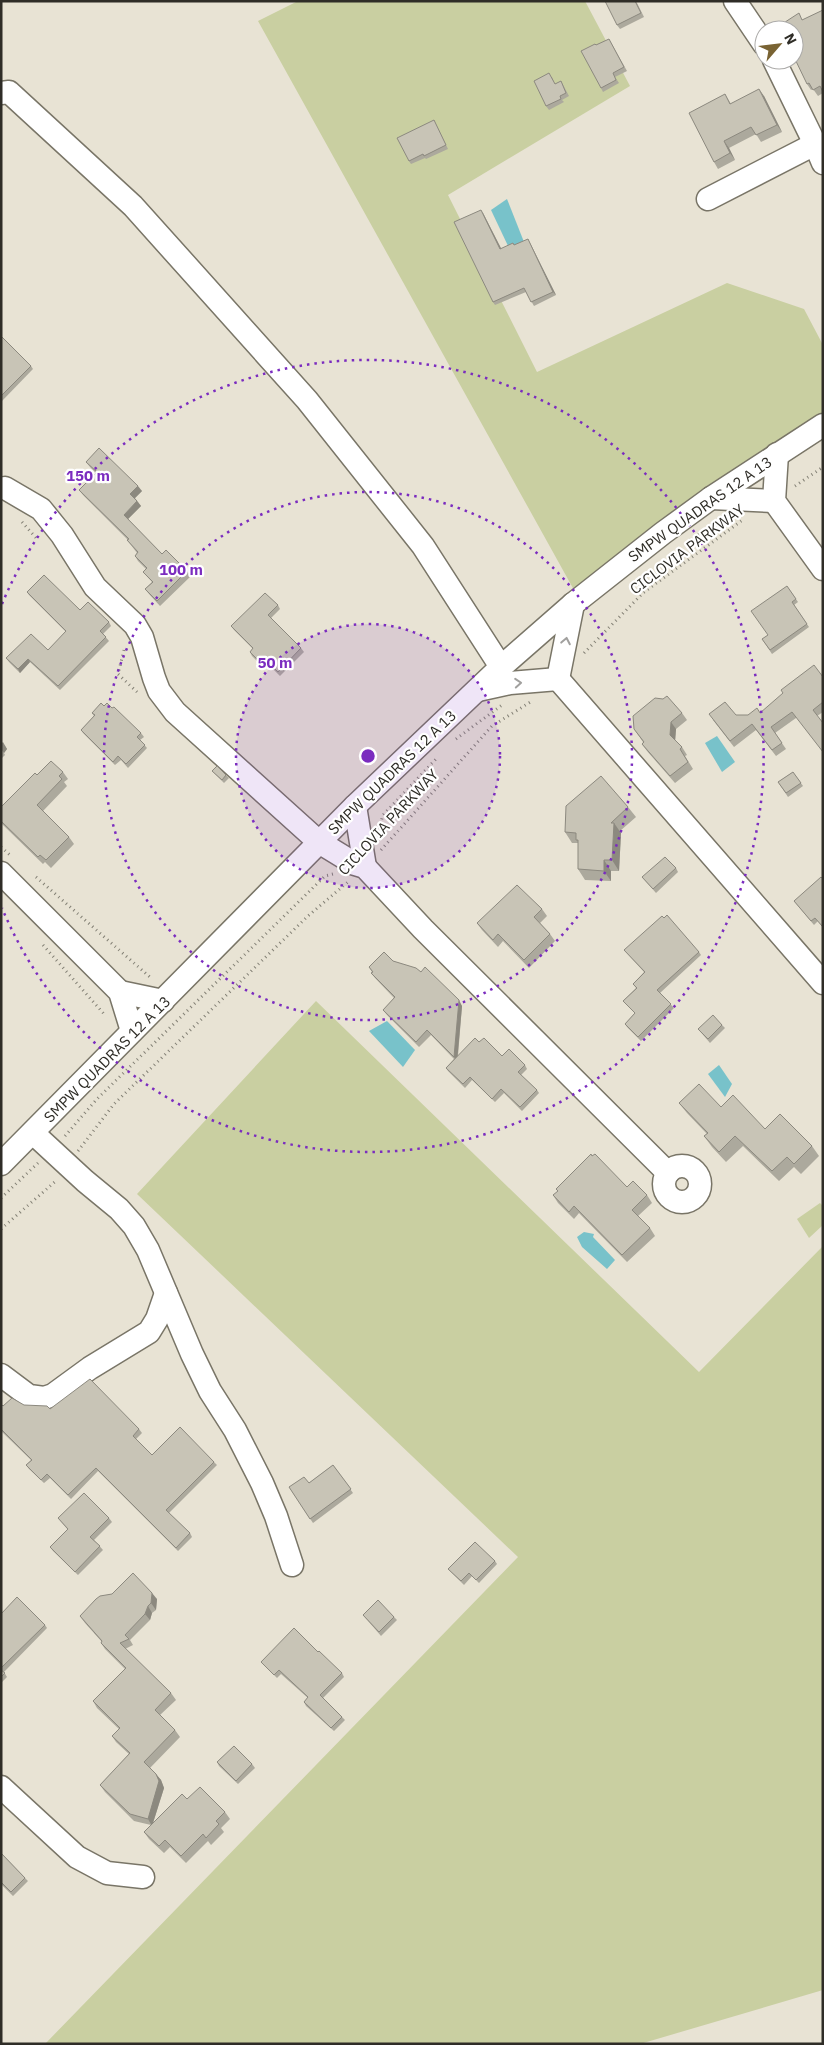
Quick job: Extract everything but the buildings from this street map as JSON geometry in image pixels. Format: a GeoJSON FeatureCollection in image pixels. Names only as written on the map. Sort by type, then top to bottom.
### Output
{"type":"FeatureCollection","features":[{"type":"Feature","properties":{"kind":"street"},"geometry":{"type":"LineString","coordinates":[[735,1],[754,29]]}},
{"type":"Feature","properties":{"kind":"street"},"geometry":{"type":"LineString","coordinates":[[708,199],[819,154],[779,70]]}},
{"type":"Feature","properties":{"kind":"street"},"geometry":{"type":"LineString","coordinates":[[4,89],[133,206],[307,400],[423,546],[501,667]]}},
{"type":"Feature","properties":{"kind":"street","name":"SMPW QUADRAS 12 A 13"},"geometry":{"type":"LineString","coordinates":[[1,1164],[355,806],[501,667],[619,566],[711,498],[823,425]]}},
{"type":"Feature","properties":{"kind":"street"},"geometry":{"type":"LineString","coordinates":[[777,454],[774,501],[823,569]]}},
{"type":"Feature","properties":{"kind":"street"},"geometry":{"type":"LineString","coordinates":[[3,486],[41,509],[62,535],[95,587],[135,625],[142,637],[159,690],[176,712],[319,842],[355,864],[365,867],[430,936],[668,1173]]}},
{"type":"Feature","properties":{"kind":"street"},"geometry":{"type":"LineString","coordinates":[[711,498],[774,501]]}},
{"type":"Feature","properties":{"kind":"street"},"geometry":{"type":"LineString","coordinates":[[558,678],[573,604]]}},
{"type":"Feature","properties":{"kind":"street"},"geometry":{"type":"LineString","coordinates":[[478,690],[510,683],[558,678]]}},
{"type":"Feature","properties":{"kind":"street"},"geometry":{"type":"LineString","coordinates":[[558,678],[823,983]]}},
{"type":"Feature","properties":{"kind":"street"},"geometry":{"type":"LineString","coordinates":[[355,806],[365,867]]}},
{"type":"Feature","properties":{"kind":"street"},"geometry":{"type":"LineString","coordinates":[[9,867],[120,992],[129,1035]]}},
{"type":"Feature","properties":{"kind":"street"},"geometry":{"type":"LineString","coordinates":[[120,992],[167,998]]}},
{"type":"Feature","properties":{"kind":"street"},"geometry":{"type":"LineString","coordinates":[[33,1133],[60,1159],[120,1209],[134,1226],[148,1250],[192,1354],[210,1391],[238,1436],[262,1483],[276,1516],[292,1566]]}},
{"type":"Feature","properties":{"kind":"street"},"geometry":{"type":"LineString","coordinates":[[1,1375],[29,1396],[44,1398],[53,1394],[90,1368],[149,1332],[158,1319],[166,1293]]}},
{"type":"Feature","properties":{"kind":"street"},"geometry":{"type":"LineString","coordinates":[[1,1786],[77,1857],[107,1873],[142,1877]]}},
{"type":"Feature","properties":{"kind":"path","name":"CICLOVIA PARKWAY"},"geometry":{"type":"LineString","coordinates":[[1,1229],[61,1176],[60,1159],[114,1104],[308,916],[365,867],[492,726],[545,693],[644,593],[733,525],[774,501],[823,467]]}},
{"type":"Feature","properties":{"kind":"path"},"geometry":{"type":"LineString","coordinates":[[684,544],[749,500]]}},
{"type":"Feature","properties":{"kind":"path"},"geometry":{"type":"LineString","coordinates":[[450,744],[531,682]]}},
{"type":"Feature","properties":{"kind":"path"},"geometry":{"type":"LineString","coordinates":[[378,832],[383,815],[436,758]]}},
{"type":"Feature","properties":{"kind":"path"},"geometry":{"type":"LineString","coordinates":[[1,847],[9,867]]}},
{"type":"Feature","properties":{"kind":"path"},"geometry":{"type":"LineString","coordinates":[[1,1198],[32,1167],[60,1159],[96,1100],[325,876],[365,867]]}},
{"type":"Feature","properties":{"kind":"path"},"geometry":{"type":"LineString","coordinates":[[31,873],[167,998]]}},
{"type":"Feature","properties":{"kind":"path"},"geometry":{"type":"LineString","coordinates":[[41,943],[129,1035]]}},
{"type":"Feature","properties":{"kind":"green space"},"geometry":{"type":"Polygon","coordinates":[[[298,1],[585,1],[630,86],[448,195],[537,372],[727,283],[804,309],[823,345],[823,429],[579,599],[258,21],[298,1]]]}},
{"type":"Feature","properties":{"kind":"green space"},"geometry":{"type":"Polygon","coordinates":[[[316,1001],[699,1372],[823,1246],[823,1990],[640,2044],[45,2044],[518,1557],[137,1194],[316,1001]]]}},
{"type":"Feature","properties":{"kind":"green space"},"geometry":{"type":"Polygon","coordinates":[[[820,1203],[823,1206],[823,1225],[809,1238],[797,1219],[820,1203]]]}},
{"type":"Feature","properties":{"kind":"water"},"geometry":{"type":"Polygon","coordinates":[[[507,199],[524,242],[509,248],[491,210],[507,199]]]}},
{"type":"Feature","properties":{"kind":"water"},"geometry":{"type":"Polygon","coordinates":[[[717,736],[735,762],[722,772],[705,743],[717,736]]]}},
{"type":"Feature","properties":{"kind":"water"},"geometry":{"type":"Polygon","coordinates":[[[387,1021],[415,1050],[403,1067],[369,1031],[387,1021]]]}},
{"type":"Feature","properties":{"kind":"water"},"geometry":{"type":"Polygon","coordinates":[[[719,1065],[732,1084],[725,1097],[708,1074],[719,1065]]]}},
{"type":"Feature","properties":{"kind":"water"},"geometry":{"type":"Polygon","coordinates":[[[584,1232],[594,1234],[593,1237],[615,1260],[607,1269],[582,1247],[577,1237],[584,1232]]]}}]}
